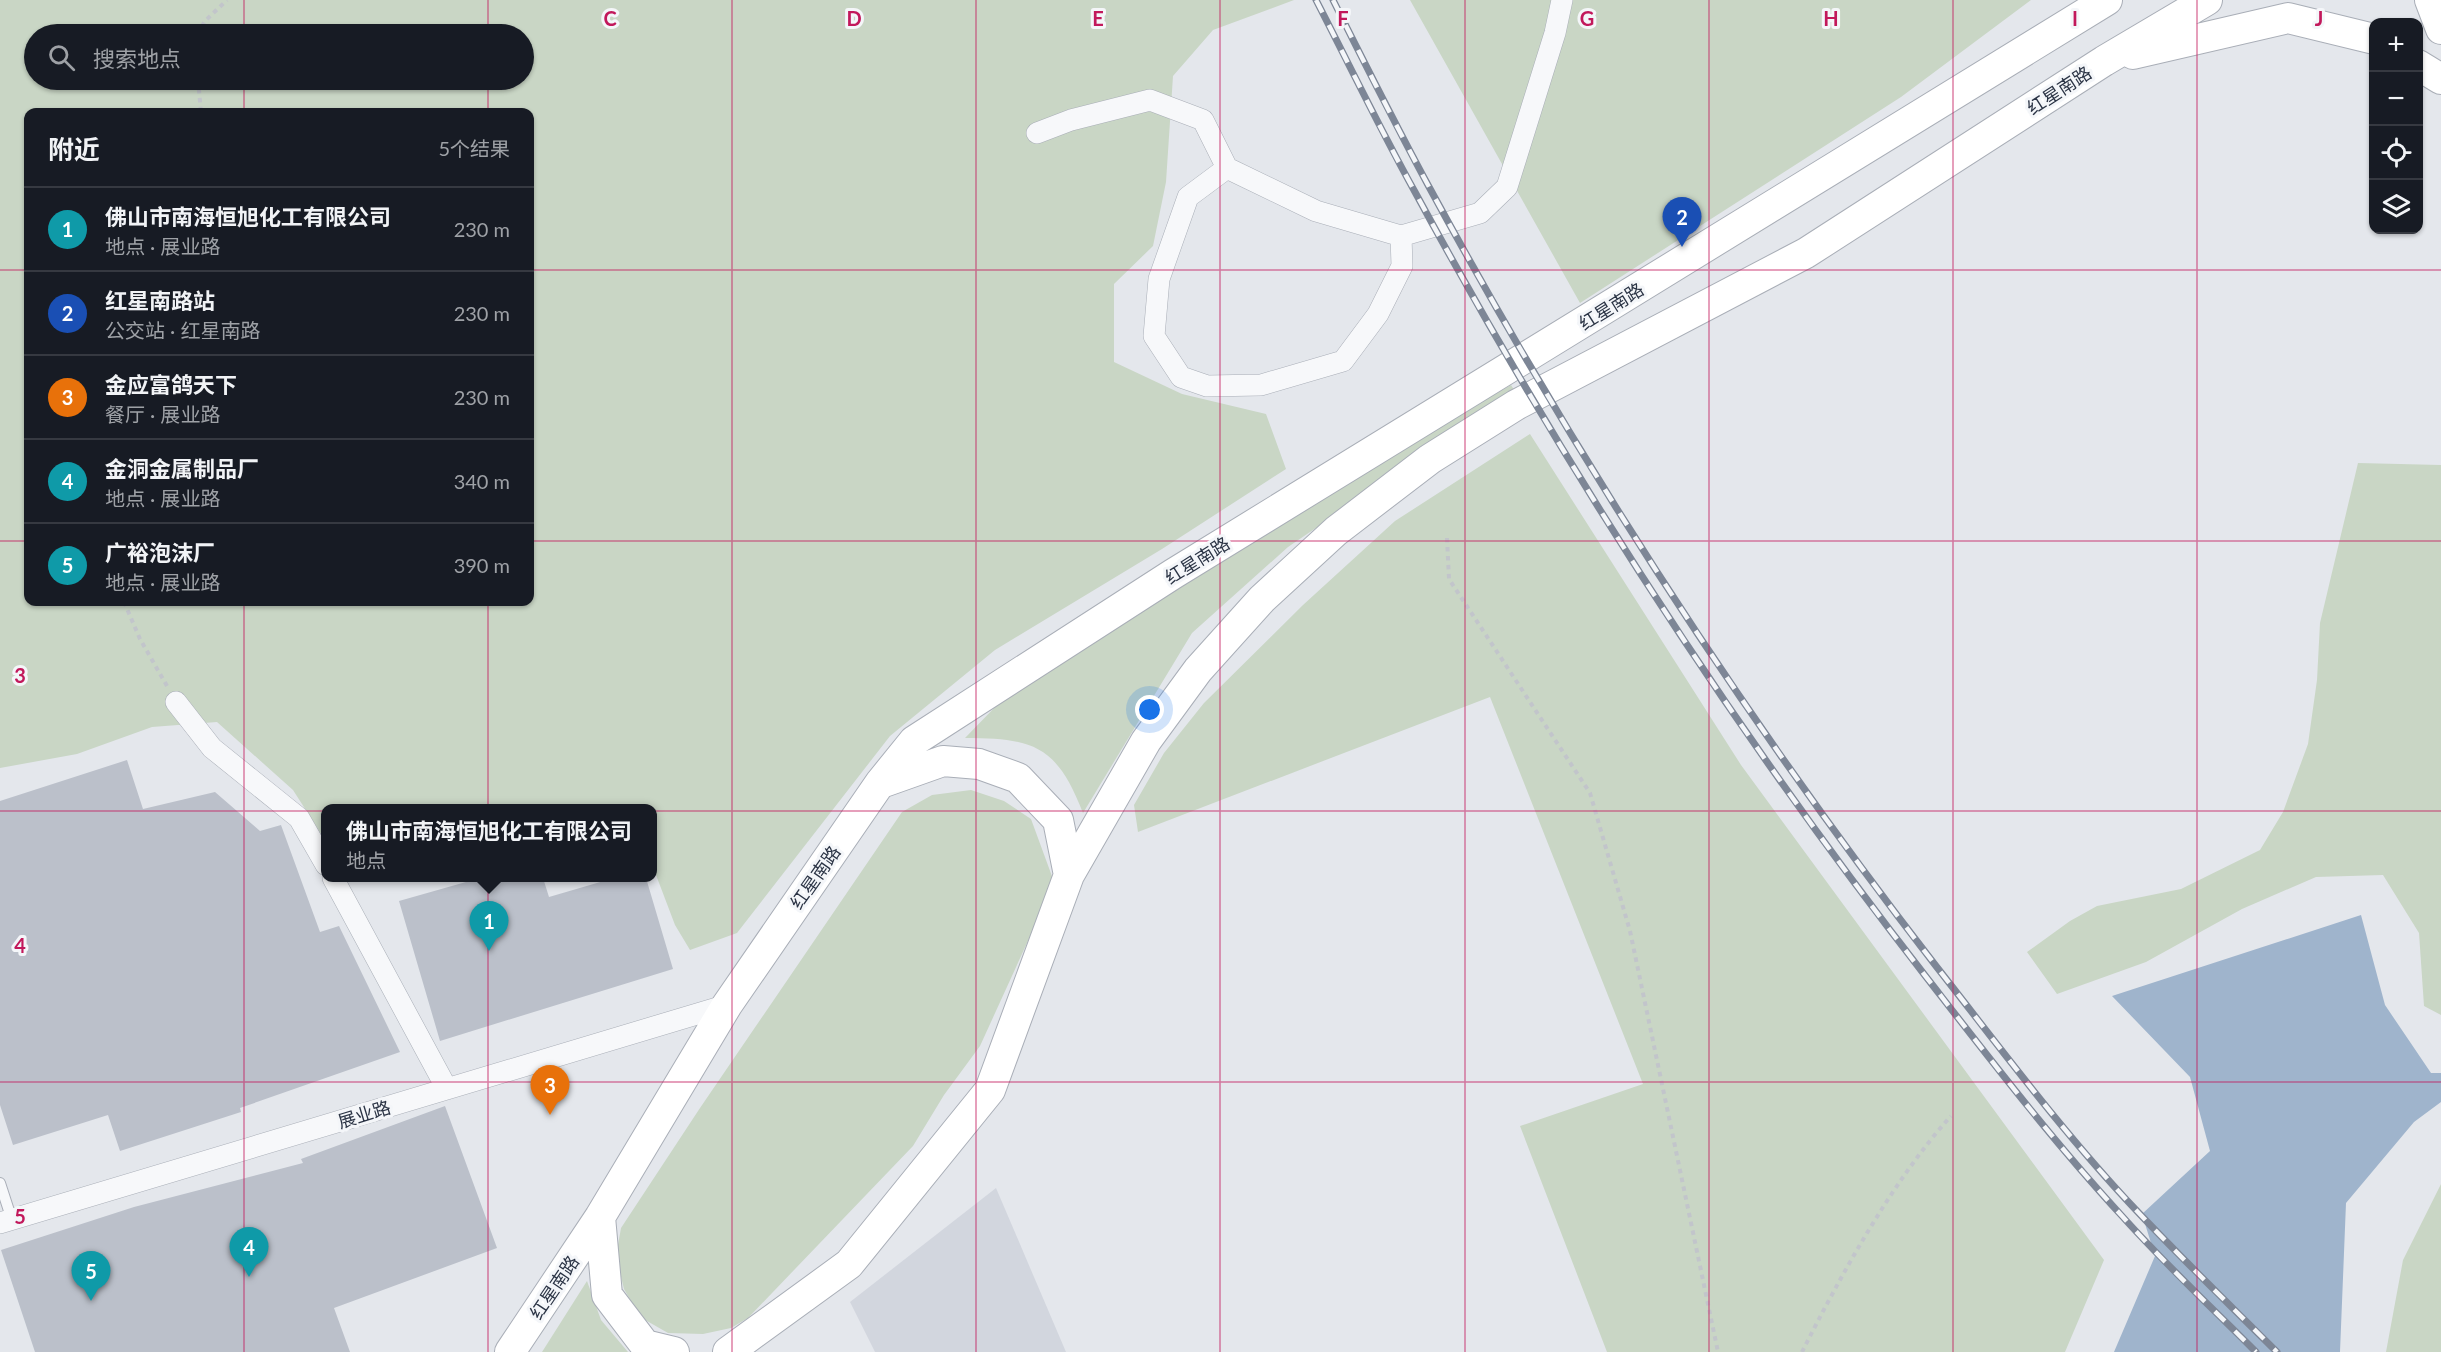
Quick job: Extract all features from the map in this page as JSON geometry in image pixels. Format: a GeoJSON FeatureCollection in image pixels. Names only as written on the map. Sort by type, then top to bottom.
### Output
{"type":"FeatureCollection","features":[{"type":"Feature","properties":{"kind":"main road"},"geometry":{"type":"LineString","coordinates":[[2028,49],[2084,0]]}},
{"type":"Feature","properties":{"kind":"main road","name":"红星南路"},"geometry":{"type":"LineString","coordinates":[[510,1352],[600,1217],[727,1005],[880,783],[914,741],[1173,574],[2106,0]]}},
{"type":"Feature","properties":{"kind":"main road","name":"红星南路"},"geometry":{"type":"LineString","coordinates":[[728,1352],[849,1264],[990,1090],[1069,875],[1146,741],[1198,670],[1262,598],[1336,531],[1430,459],[1516,405],[1806,253],[2104,61],[2207,0]]}},
{"type":"Feature","properties":{"kind":"main road"},"geometry":{"type":"LineString","coordinates":[[2430,0],[2441,29]]}},
{"type":"Feature","properties":{"kind":"main road"},"geometry":{"type":"LineString","coordinates":[[2104,61],[2288,18],[2369,38]]}},
{"type":"Feature","properties":{"kind":"main road"},"geometry":{"type":"LineString","coordinates":[[2423,68],[2441,79]]}},
{"type":"Feature","properties":{"kind":"main road"},"geometry":{"type":"LineString","coordinates":[[880,783],[943,761],[979,764],[1018,778],[1058,820],[1069,875]]}},
{"type":"Feature","properties":{"kind":"main road"},"geometry":{"type":"LineString","coordinates":[[600,1217],[607,1295],[645,1345],[674,1352]]}},
{"type":"Feature","properties":{"kind":"street"},"geometry":{"type":"LineString","coordinates":[[1037,133],[1071,120],[1150,100],[1203,120],[1227,168],[1316,211],[1401,236],[1480,213],[1507,187],[1555,33],[1562,0]]}},
{"type":"Feature","properties":{"kind":"street"},"geometry":{"type":"LineString","coordinates":[[1227,168],[1188,197],[1159,279],[1154,336],[1181,377],[1207,386],[1261,385],[1343,361],[1378,314],[1402,266],[1401,236]]}},
{"type":"Feature","properties":{"kind":"street"},"geometry":{"type":"LineString","coordinates":[[176,702],[212,748],[298,818],[321,857]]}},
{"type":"Feature","properties":{"kind":"street"},"geometry":{"type":"LineString","coordinates":[[335,882],[447,1089]]}},
{"type":"Feature","properties":{"kind":"street","name":"展业路"},"geometry":{"type":"LineString","coordinates":[[6,1221],[727,1005]]}},
{"type":"Feature","properties":{"kind":"lane"},"geometry":{"type":"LineString","coordinates":[[0,1183],[6,1221]]}},
{"type":"Feature","properties":{"kind":"path"},"geometry":{"type":"LineString","coordinates":[[203,24],[227,0]]}},
{"type":"Feature","properties":{"kind":"path"},"geometry":{"type":"LineString","coordinates":[[199,90],[201,108]]}},
{"type":"Feature","properties":{"kind":"path"},"geometry":{"type":"LineString","coordinates":[[1447,538],[1449,579],[1590,793],[1630,932],[1718,1352]]}},
{"type":"Feature","properties":{"kind":"path"},"geometry":{"type":"LineString","coordinates":[[126,606],[140,639],[176,702]]}},
{"type":"Feature","properties":{"kind":"path"},"geometry":{"type":"LineString","coordinates":[[1802,1352],[1829,1298],[1898,1187],[1928,1141],[1951,1116]]}},
{"type":"Feature","properties":{"kind":"shaded area"},"geometry":{"type":"Polygon","coordinates":[[[996,1188],[1066,1352],[875,1352],[850,1302],[996,1188]]]}},
{"type":"Feature","properties":{"kind":"green space"},"geometry":{"type":"Polygon","coordinates":[[[0,0],[1294,0],[1213,30],[1173,76],[1166,182],[1153,246],[1114,284],[1114,362],[1182,394],[1266,414],[1286,469],[1162,549],[995,650],[890,736],[737,933],[690,950],[675,925],[657,878],[657,804],[321,804],[321,834],[293,790],[217,722],[152,727],[77,754],[0,768],[0,0]]]}},
{"type":"Feature","properties":{"kind":"green space"},"geometry":{"type":"Polygon","coordinates":[[[1410,0],[2031,0],[1901,97],[1580,303],[1410,0]]]}},
{"type":"Feature","properties":{"kind":"green space"},"geometry":{"type":"Polygon","coordinates":[[[1511,385],[1518,396],[1404,468],[1288,547],[1192,633],[1083,813],[1063,773],[1040,750],[1009,740],[965,738],[999,703],[1377,461],[1511,385]]]}},
{"type":"Feature","properties":{"kind":"green space"},"geometry":{"type":"Polygon","coordinates":[[[1530,434],[1741,765],[2104,1260],[2065,1352],[1607,1352],[1520,1126],[1643,1084],[1490,697],[1138,832],[1134,805],[1164,753],[1204,703],[1303,605],[1395,521],[1530,434]]]}},
{"type":"Feature","properties":{"kind":"green space"},"geometry":{"type":"Polygon","coordinates":[[[2358,463],[2441,465],[2441,1015],[2424,1006],[2419,933],[2383,875],[2316,877],[2242,909],[2146,962],[2057,994],[2027,952],[2070,921],[2097,906],[2181,889],[2260,850],[2283,812],[2308,744],[2317,680],[2320,623],[2358,463]]]}},
{"type":"Feature","properties":{"kind":"green space"},"geometry":{"type":"Polygon","coordinates":[[[971,790],[1004,801],[1031,819],[1053,879],[1048,897],[980,1046],[944,1095],[913,1146],[748,1318],[731,1328],[703,1334],[668,1333],[640,1317],[624,1289],[616,1256],[621,1228],[902,812],[932,795],[971,790]]]}},
{"type":"Feature","properties":{"kind":"green space"},"geometry":{"type":"Polygon","coordinates":[[[2441,1184],[2441,1352],[2386,1352],[2403,1260],[2441,1184]]]}},
{"type":"Feature","properties":{"kind":"green space"},"geometry":{"type":"Polygon","coordinates":[[[587,1281],[601,1320],[628,1352],[542,1352],[587,1281]]]}},
{"type":"Feature","properties":{"kind":"water"},"geometry":{"type":"Polygon","coordinates":[[[2361,915],[2385,1005],[2431,1073],[2441,1073],[2441,1102],[2414,1122],[2346,1203],[2340,1352],[2114,1352],[2155,1256],[2142,1214],[2210,1151],[2190,1077],[2112,996],[2361,915]]]}},
{"type":"Feature","properties":{"kind":"building"},"geometry":{"type":"Polygon","coordinates":[[[127,760],[143,809],[215,792],[260,831],[281,825],[320,932],[339,926],[400,1052],[240,1108],[241,1112],[120,1151],[108,1115],[13,1145],[0,1105],[0,801],[127,760]]]}},
{"type":"Feature","properties":{"kind":"building"},"geometry":{"type":"Polygon","coordinates":[[[466,882],[544,882],[549,897],[600,882],[647,882],[673,969],[440,1041],[399,901],[466,882]]]}},
{"type":"Feature","properties":{"kind":"building"},"geometry":{"type":"Polygon","coordinates":[[[445,1106],[497,1248],[334,1308],[350,1352],[35,1352],[1,1250],[134,1207],[303,1163],[301,1159],[445,1106]]]}},
{"type":"Feature","properties":{"kind":"railway"},"geometry":{"type":"LineString","coordinates":[[1316,0],[1402,168],[1472,295],[1592,497],[1720,694],[1856,885],[2022,1099],[2138,1233],[2256,1352]]}},
{"type":"Feature","properties":{"kind":"railway"},"geometry":{"type":"LineString","coordinates":[[1333,0],[1428,185],[1543,388],[1666,586],[1797,779],[1936,966],[2058,1121],[2136,1210],[2277,1352]]}},
{"type":"Feature","properties":{"kind":"place","name":"红星南路站"},"geometry":{"type":"Point","coordinates":[1682,247]}},
{"type":"Feature","properties":{"kind":"place","name":"佛山市南海恒旭化工有限公司"},"geometry":{"type":"Point","coordinates":[489,951]}},
{"type":"Feature","properties":{"kind":"place","name":"金应富鸽天下"},"geometry":{"type":"Point","coordinates":[550,1115]}},
{"type":"Feature","properties":{"kind":"place","name":"金洞金属制品厂"},"geometry":{"type":"Point","coordinates":[249,1277]}},
{"type":"Feature","properties":{"kind":"place","name":"广裕泡沫厂"},"geometry":{"type":"Point","coordinates":[91,1301]}}]}
